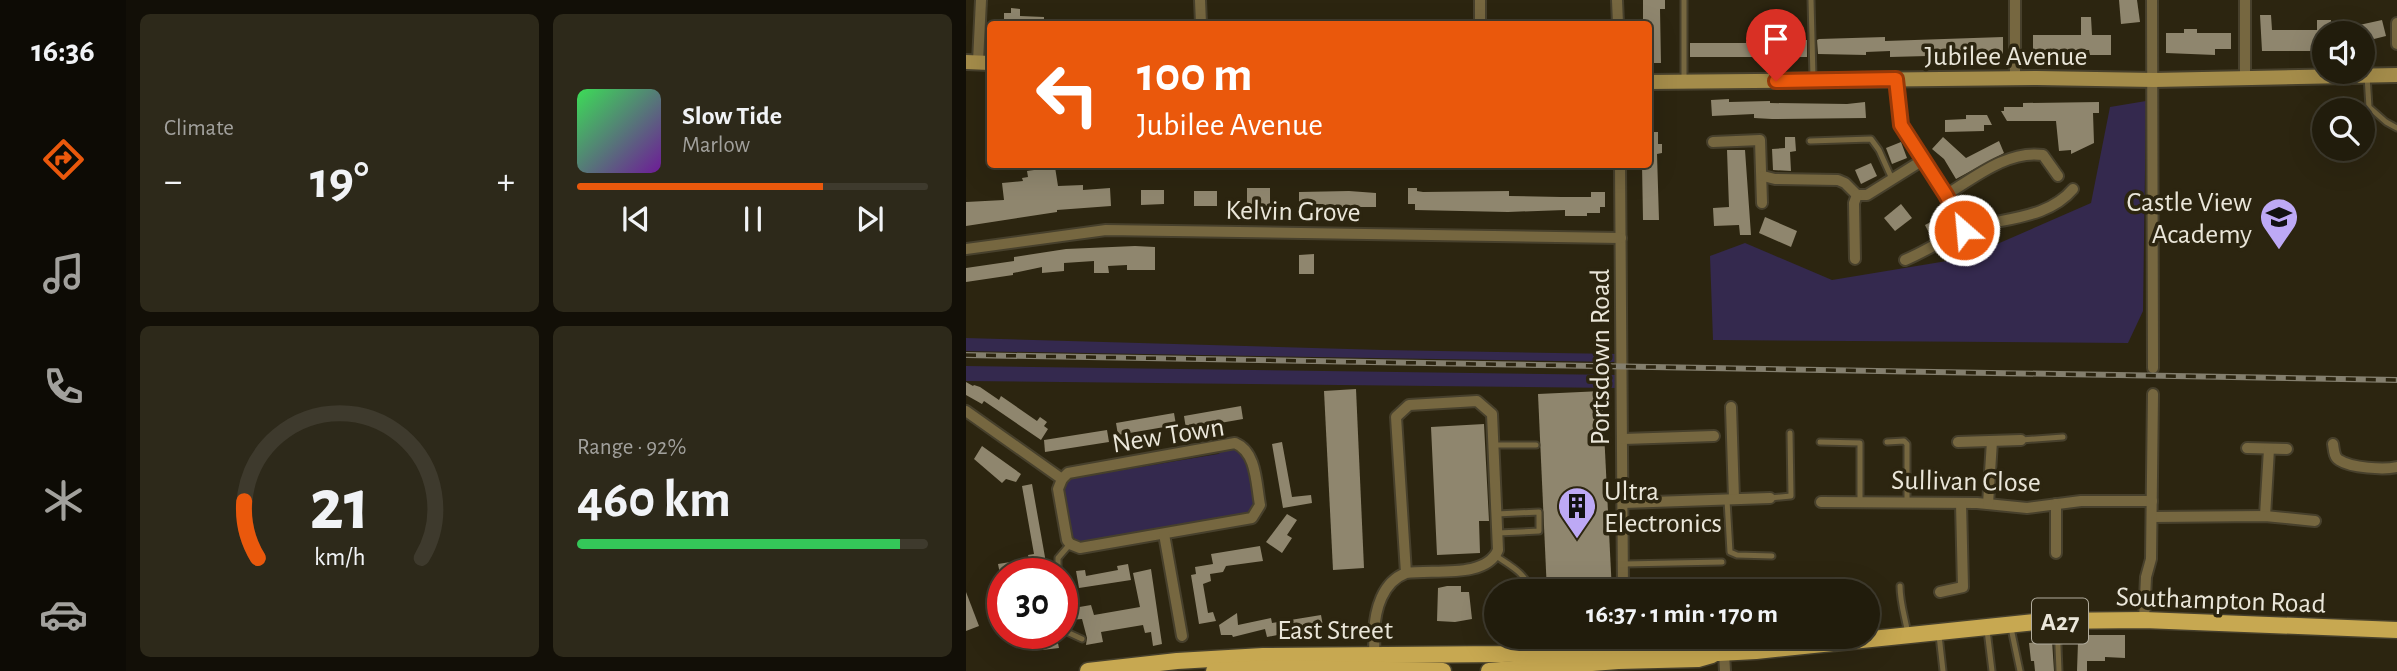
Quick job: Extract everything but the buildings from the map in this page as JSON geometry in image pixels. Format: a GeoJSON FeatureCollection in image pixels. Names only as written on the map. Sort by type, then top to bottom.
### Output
{"type":"FeatureCollection","features":[{"type":"Feature","properties":{"kind":"main road","name":"Southampton Road"},"geometry":{"type":"LineString","coordinates":[[1695,649],[1721,653],[1806,647],[1938,631],[2057,621],[2144,620],[2397,630]]}},
{"type":"Feature","properties":{"kind":"main road","name":"Southampton Road"},"geometry":{"type":"LineString","coordinates":[[1583,651],[1594,649]]}},
{"type":"Feature","properties":{"kind":"main road","name":"East Street"},"geometry":{"type":"LineString","coordinates":[[1496,664],[1583,651]]}},
{"type":"Feature","properties":{"kind":"main road","name":"East Street"},"geometry":{"type":"LineString","coordinates":[[1088,671],[1227,658],[1374,655],[1496,664],[1698,659],[1721,653]]}},
{"type":"Feature","properties":{"kind":"main road","name":"East Street"},"geometry":{"type":"LineString","coordinates":[[1214,671],[1268,668],[1443,671]]}},
{"type":"Feature","properties":{"kind":"street"},"geometry":{"type":"LineString","coordinates":[[978,62],[981,0]]}},
{"type":"Feature","properties":{"kind":"street"},"geometry":{"type":"LineString","coordinates":[[1200,0],[1200,21]]}},
{"type":"Feature","properties":{"kind":"street"},"geometry":{"type":"LineString","coordinates":[[1480,0],[1480,21]]}},
{"type":"Feature","properties":{"kind":"street"},"geometry":{"type":"LineString","coordinates":[[1617,0],[1618,21]]}},
{"type":"Feature","properties":{"kind":"street"},"geometry":{"type":"LineString","coordinates":[[2015,0],[2015,78]]}},
{"type":"Feature","properties":{"kind":"street"},"geometry":{"type":"LineString","coordinates":[[2152,0],[2153,368]]}},
{"type":"Feature","properties":{"kind":"street"},"geometry":{"type":"LineString","coordinates":[[2245,0],[2245,78]]}},
{"type":"Feature","properties":{"kind":"street"},"geometry":{"type":"LineString","coordinates":[[2397,23],[2397,44]]}},
{"type":"Feature","properties":{"kind":"street","name":"Jubilee Avenue"},"geometry":{"type":"LineString","coordinates":[[2375,76],[2397,75]]}},
{"type":"Feature","properties":{"kind":"street","name":"Jubilee Avenue"},"geometry":{"type":"LineString","coordinates":[[1652,82],[2312,77]]}},
{"type":"Feature","properties":{"kind":"street"},"geometry":{"type":"LineString","coordinates":[[1896,79],[1901,125],[1946,195],[1964,230]]}},
{"type":"Feature","properties":{"kind":"street"},"geometry":{"type":"LineString","coordinates":[[1713,142],[1760,140],[1762,203]]}},
{"type":"Feature","properties":{"kind":"street"},"geometry":{"type":"LineString","coordinates":[[1946,195],[2017,155],[2043,155],[2058,176]]}},
{"type":"Feature","properties":{"kind":"street"},"geometry":{"type":"LineString","coordinates":[[1763,176],[1775,179],[1838,180],[1857,195],[1867,195],[1923,160]]}},
{"type":"Feature","properties":{"kind":"street","name":"Portsdown Road"},"geometry":{"type":"LineString","coordinates":[[1620,168],[1623,579]]}},
{"type":"Feature","properties":{"kind":"street"},"geometry":{"type":"LineString","coordinates":[[1905,260],[1964,230],[2027,216],[2054,204],[2073,189]]}},
{"type":"Feature","properties":{"kind":"street"},"geometry":{"type":"LineString","coordinates":[[1855,259],[1854,203],[1857,195]]}},
{"type":"Feature","properties":{"kind":"street","name":"Kelvin Grove"},"geometry":{"type":"LineString","coordinates":[[966,248],[1106,230],[1621,238]]}},
{"type":"Feature","properties":{"kind":"street"},"geometry":{"type":"LineString","coordinates":[[2144,620],[2146,577],[2151,559],[2153,394]]}},
{"type":"Feature","properties":{"kind":"street"},"geometry":{"type":"LineString","coordinates":[[1351,669],[1368,662],[1374,655],[1376,617],[1382,596],[1393,579],[1406,573],[1478,568],[1485,566],[1496,556],[1498,533],[1492,414],[1477,401],[1409,405],[1396,417],[1406,573]]}},
{"type":"Feature","properties":{"kind":"street"},"geometry":{"type":"LineString","coordinates":[[1730,499],[1731,407]]}},
{"type":"Feature","properties":{"kind":"street"},"geometry":{"type":"LineString","coordinates":[[966,411],[1062,479],[1058,489],[1065,534],[1070,544]]}},
{"type":"Feature","properties":{"kind":"street"},"geometry":{"type":"LineString","coordinates":[[1623,439],[1714,436]]}},
{"type":"Feature","properties":{"kind":"street"},"geometry":{"type":"LineString","coordinates":[[1958,442],[2021,440]]}},
{"type":"Feature","properties":{"kind":"street"},"geometry":{"type":"LineString","coordinates":[[1988,504],[1992,441]]}},
{"type":"Feature","properties":{"kind":"street","name":"New Town"},"geometry":{"type":"LineString","coordinates":[[1062,479],[1068,473],[1235,443],[1248,451],[1260,505],[1256,514],[1246,521],[1080,548],[1070,544]]}},
{"type":"Feature","properties":{"kind":"street"},"geometry":{"type":"LineString","coordinates":[[2333,444],[2334,454],[2340,461],[2384,470],[2397,467]]}},
{"type":"Feature","properties":{"kind":"street"},"geometry":{"type":"LineString","coordinates":[[2246,448],[2287,449]]}},
{"type":"Feature","properties":{"kind":"street"},"geometry":{"type":"LineString","coordinates":[[2266,516],[2269,449]]}},
{"type":"Feature","properties":{"kind":"street"},"geometry":{"type":"LineString","coordinates":[[1623,503],[1770,498]]}},
{"type":"Feature","properties":{"kind":"street","name":"Sullivan Close"},"geometry":{"type":"LineString","coordinates":[[1821,502],[1961,503],[2027,508],[2081,501],[2152,500]]}},
{"type":"Feature","properties":{"kind":"street"},"geometry":{"type":"LineString","coordinates":[[1940,593],[1965,592],[1961,503]]}},
{"type":"Feature","properties":{"kind":"street"},"geometry":{"type":"LineString","coordinates":[[2056,504],[2056,553]]}},
{"type":"Feature","properties":{"kind":"street"},"geometry":{"type":"LineString","coordinates":[[2152,517],[2266,516],[2315,521]]}},
{"type":"Feature","properties":{"kind":"street"},"geometry":{"type":"LineString","coordinates":[[1164,534],[1182,636]]}},
{"type":"Feature","properties":{"kind":"street"},"geometry":{"type":"LineString","coordinates":[[1721,653],[1725,671]]}},
{"type":"Feature","properties":{"kind":"lane"},"geometry":{"type":"LineString","coordinates":[[1684,0],[1684,82]]}},
{"type":"Feature","properties":{"kind":"lane"},"geometry":{"type":"LineString","coordinates":[[1811,0],[1813,80]]}},
{"type":"Feature","properties":{"kind":"lane"},"geometry":{"type":"LineString","coordinates":[[2368,84],[2369,107],[2397,128]]}},
{"type":"Feature","properties":{"kind":"lane"},"geometry":{"type":"LineString","coordinates":[[1810,141],[1871,139],[1892,179]]}},
{"type":"Feature","properties":{"kind":"lane"},"geometry":{"type":"LineString","coordinates":[[1770,498],[1791,496],[1790,433]]}},
{"type":"Feature","properties":{"kind":"lane"},"geometry":{"type":"LineString","coordinates":[[2021,440],[2063,437]]}},
{"type":"Feature","properties":{"kind":"lane"},"geometry":{"type":"LineString","coordinates":[[1887,442],[1904,441],[1907,444],[1907,502]]}},
{"type":"Feature","properties":{"kind":"lane"},"geometry":{"type":"LineString","coordinates":[[1819,442],[1860,443],[1860,502]]}},
{"type":"Feature","properties":{"kind":"lane"},"geometry":{"type":"LineString","coordinates":[[1493,445],[1536,445]]}},
{"type":"Feature","properties":{"kind":"lane"},"geometry":{"type":"LineString","coordinates":[[1730,499],[1730,552],[1737,555],[1772,556]]}},
{"type":"Feature","properties":{"kind":"lane"},"geometry":{"type":"LineString","coordinates":[[1497,514],[1539,512],[1539,530],[1498,533]]}},
{"type":"Feature","properties":{"kind":"lane"},"geometry":{"type":"LineString","coordinates":[[1058,558],[1070,544]]}},
{"type":"Feature","properties":{"kind":"lane"},"geometry":{"type":"LineString","coordinates":[[1496,556],[1525,579]]}},
{"type":"Feature","properties":{"kind":"lane"},"geometry":{"type":"LineString","coordinates":[[1623,564],[1723,562]]}},
{"type":"Feature","properties":{"kind":"lane"},"geometry":{"type":"LineString","coordinates":[[1900,586],[1900,606],[1905,612],[1908,635]]}},
{"type":"Feature","properties":{"kind":"lane"},"geometry":{"type":"LineString","coordinates":[[2057,621],[2059,671]]}},
{"type":"Feature","properties":{"kind":"lane"},"geometry":{"type":"LineString","coordinates":[[2011,625],[2020,671]]}},
{"type":"Feature","properties":{"kind":"lane"},"geometry":{"type":"LineString","coordinates":[[1986,627],[1992,671]]}},
{"type":"Feature","properties":{"kind":"lane"},"geometry":{"type":"LineString","coordinates":[[1938,631],[1943,671]]}},
{"type":"Feature","properties":{"kind":"lane"},"geometry":{"type":"LineString","coordinates":[[1078,637],[1082,639]]}},
{"type":"Feature","properties":{"kind":"shaded area"},"geometry":{"type":"Polygon","coordinates":[[[2146,101],[2143,311],[2128,343],[1713,340],[1710,256],[1745,243],[1832,280],[1965,258],[2091,203],[2110,107],[2146,101]]]}},
{"type":"Feature","properties":{"kind":"shaded area"},"geometry":{"type":"Polygon","coordinates":[[[966,338],[1619,354],[1618,362],[966,351],[966,338]]]}},
{"type":"Feature","properties":{"kind":"shaded area"},"geometry":{"type":"Polygon","coordinates":[[[966,366],[1621,375],[1618,388],[966,381],[966,366]]]}},
{"type":"Feature","properties":{"kind":"shaded area"},"geometry":{"type":"Polygon","coordinates":[[[1229,448],[1243,455],[1250,469],[1254,503],[1248,514],[1085,544],[1072,536],[1068,529],[1062,486],[1065,481],[1078,474],[1087,476],[1218,454],[1229,448]]]}},
{"type":"Feature","properties":{"kind":"railway"},"geometry":{"type":"LineString","coordinates":[[966,355],[2397,380]]}},
{"type":"Feature","properties":{"kind":"place","name":"Castle View Academy"},"geometry":{"type":"Point","coordinates":[2279,251]}},
{"type":"Feature","properties":{"kind":"place","name":"Ultra Electronics"},"geometry":{"type":"Point","coordinates":[1577,540]}},
{"type":"Feature","properties":{"kind":"route"},"geometry":{"type":"LineString","coordinates":[[1776,81],[1896,79],[1901,125],[1946,195],[1964,230]]}}]}
